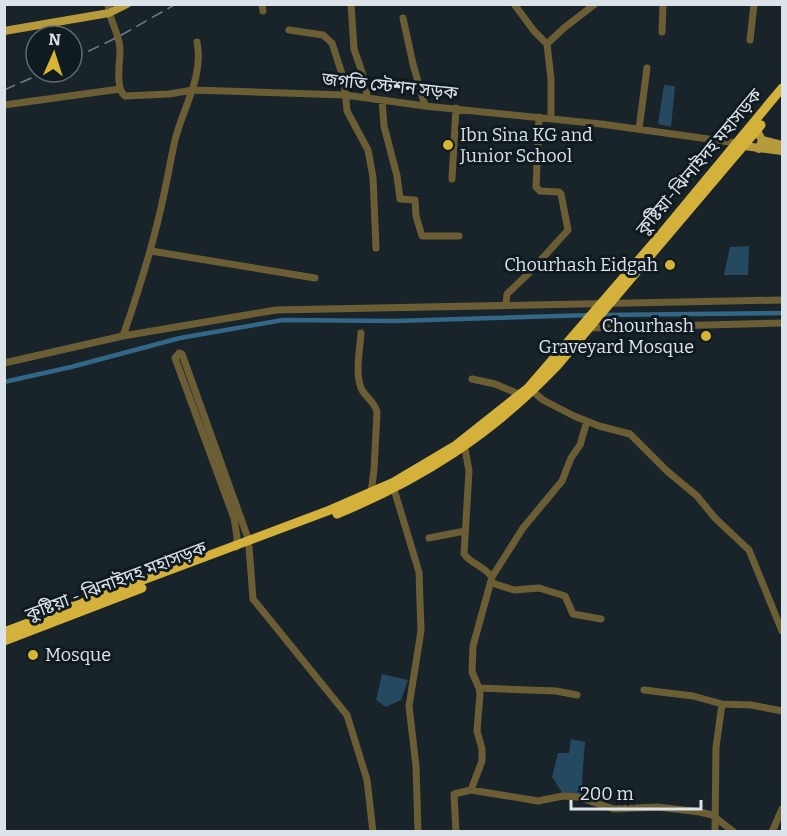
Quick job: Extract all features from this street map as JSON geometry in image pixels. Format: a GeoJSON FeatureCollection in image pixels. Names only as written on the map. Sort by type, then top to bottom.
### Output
{"type":"FeatureCollection","features":[{"type":"Feature","properties":{"kind":"highway","name":"কুষ্টিয়া-ঝিনাইদহ মহাসড়ক"},"geometry":{"type":"LineString","coordinates":[[755,128],[783,88]]}},
{"type":"Feature","properties":{"kind":"highway","name":"কুষ্টিয়া-ঝিনাইদহ মহাসড়ক"},"geometry":{"type":"LineString","coordinates":[[243,546],[334,515],[393,486],[464,444],[530,389],[783,97]]}},
{"type":"Feature","properties":{"kind":"highway","name":"কুষ্টিয়া-ঝিনাইদহ মহাসড়ক"},"geometry":{"type":"LineString","coordinates":[[464,444],[519,394],[530,389]]}},
{"type":"Feature","properties":{"kind":"highway","name":"কুষ্টিয়া-ঝিনাইদহ মহাসড়ক"},"geometry":{"type":"LineString","coordinates":[[243,546],[393,486]]}},
{"type":"Feature","properties":{"kind":"highway","name":"কুষ্টিয়া - ঝিনাইদহ মহাসড়ক"},"geometry":{"type":"LineString","coordinates":[[4,632],[243,546]]}},
{"type":"Feature","properties":{"kind":"highway","name":"কুষ্টিয়া - ঝিনাইদহ মহাসড়ক"},"geometry":{"type":"LineString","coordinates":[[4,641],[243,546]]}},
{"type":"Feature","properties":{"kind":"main road"},"geometry":{"type":"LineString","coordinates":[[4,31],[128,4]]}},
{"type":"Feature","properties":{"kind":"main road"},"geometry":{"type":"LineString","coordinates":[[755,128],[762,140],[783,145]]}},
{"type":"Feature","properties":{"kind":"main road"},"geometry":{"type":"LineString","coordinates":[[759,149],[762,140]]}},
{"type":"Feature","properties":{"kind":"main road"},"geometry":{"type":"LineString","coordinates":[[741,145],[783,152]]}},
{"type":"Feature","properties":{"kind":"street"},"geometry":{"type":"LineString","coordinates":[[351,4],[354,49],[366,84],[367,98]]}},
{"type":"Feature","properties":{"kind":"street"},"geometry":{"type":"LineString","coordinates":[[514,4],[547,45],[551,79],[551,118]]}},
{"type":"Feature","properties":{"kind":"street"},"geometry":{"type":"LineString","coordinates":[[547,45],[564,28],[595,4]]}},
{"type":"Feature","properties":{"kind":"street"},"geometry":{"type":"LineString","coordinates":[[662,32],[663,4]]}},
{"type":"Feature","properties":{"kind":"street"},"geometry":{"type":"LineString","coordinates":[[750,40],[754,4]]}},
{"type":"Feature","properties":{"kind":"street"},"geometry":{"type":"LineString","coordinates":[[4,105],[120,89],[120,42],[109,9]]}},
{"type":"Feature","properties":{"kind":"street"},"geometry":{"type":"LineString","coordinates":[[403,18],[425,106]]}},
{"type":"Feature","properties":{"kind":"street"},"geometry":{"type":"LineString","coordinates":[[290,30],[323,35],[332,43],[344,80],[347,111],[368,150],[373,177],[376,248]]}},
{"type":"Feature","properties":{"kind":"street"},"geometry":{"type":"LineString","coordinates":[[123,336],[151,251],[176,138],[192,90],[198,63],[197,42]]}},
{"type":"Feature","properties":{"kind":"street"},"geometry":{"type":"LineString","coordinates":[[639,129],[647,68]]}},
{"type":"Feature","properties":{"kind":"street","name":"জগতি স্টেশন সড়ক"},"geometry":{"type":"LineString","coordinates":[[120,89],[125,96],[170,94],[192,90],[345,95],[639,129],[741,145]]}},
{"type":"Feature","properties":{"kind":"street"},"geometry":{"type":"LineString","coordinates":[[382,100],[384,126],[397,176],[400,199],[415,200],[416,216],[422,237],[459,236]]}},
{"type":"Feature","properties":{"kind":"street"},"geometry":{"type":"LineString","coordinates":[[453,179],[456,108]]}},
{"type":"Feature","properties":{"kind":"street"},"geometry":{"type":"LineString","coordinates":[[506,304],[507,294],[568,230],[561,194],[540,191],[536,187],[539,117]]}},
{"type":"Feature","properties":{"kind":"street"},"geometry":{"type":"LineString","coordinates":[[151,251],[315,278]]}},
{"type":"Feature","properties":{"kind":"street"},"geometry":{"type":"LineString","coordinates":[[4,363],[123,336],[276,310],[783,300]]}},
{"type":"Feature","properties":{"kind":"street"},"geometry":{"type":"LineString","coordinates":[[586,327],[783,323]]}},
{"type":"Feature","properties":{"kind":"street"},"geometry":{"type":"LineString","coordinates":[[360,333],[359,378],[361,389],[378,412],[371,493]]}},
{"type":"Feature","properties":{"kind":"street"},"geometry":{"type":"LineString","coordinates":[[243,546],[237,537],[234,518],[175,358],[179,353],[182,354],[243,546],[253,599],[347,715],[367,780],[373,831]]}},
{"type":"Feature","properties":{"kind":"street"},"geometry":{"type":"LineString","coordinates":[[472,379],[495,384],[519,394]]}},
{"type":"Feature","properties":{"kind":"street"},"geometry":{"type":"LineString","coordinates":[[530,389],[543,400],[587,421],[630,434],[667,471],[697,496],[732,535],[744,544],[755,561],[783,631]]}},
{"type":"Feature","properties":{"kind":"street"},"geometry":{"type":"LineString","coordinates":[[471,790],[482,761],[482,749],[477,731],[479,688],[472,672],[473,645],[481,611],[492,580],[523,528],[562,481],[571,458],[580,445],[587,421]]}},
{"type":"Feature","properties":{"kind":"street"},"geometry":{"type":"LineString","coordinates":[[464,444],[469,471],[464,554],[468,559],[486,569],[492,580],[514,590],[539,588],[551,590],[565,596],[573,614],[601,620]]}},
{"type":"Feature","properties":{"kind":"street"},"geometry":{"type":"LineString","coordinates":[[393,486],[419,572],[421,631],[409,706],[416,766],[418,831]]}},
{"type":"Feature","properties":{"kind":"street"},"geometry":{"type":"LineString","coordinates":[[429,538],[465,531]]}},
{"type":"Feature","properties":{"kind":"street"},"geometry":{"type":"LineString","coordinates":[[479,688],[577,695]]}},
{"type":"Feature","properties":{"kind":"street"},"geometry":{"type":"LineString","coordinates":[[644,690],[693,696],[722,704],[752,705],[783,711]]}},
{"type":"Feature","properties":{"kind":"street"},"geometry":{"type":"LineString","coordinates":[[715,831],[716,747],[722,704]]}},
{"type":"Feature","properties":{"kind":"street"},"geometry":{"type":"LineString","coordinates":[[456,831],[454,794],[471,790],[533,801],[563,796],[578,797],[614,809],[658,807],[700,812],[714,816],[734,831]]}},
{"type":"Feature","properties":{"kind":"street"},"geometry":{"type":"LineString","coordinates":[[772,831],[783,809]]}},
{"type":"Feature","properties":{"kind":"shaded area"},"geometry":{"type":"Polygon","coordinates":[[[664,85],[675,86],[671,127],[658,124],[664,85]]]}},
{"type":"Feature","properties":{"kind":"shaded area"},"geometry":{"type":"Polygon","coordinates":[[[749,246],[748,275],[724,275],[730,247],[749,246]]]}},
{"type":"Feature","properties":{"kind":"shaded area"},"geometry":{"type":"Polygon","coordinates":[[[382,674],[408,680],[401,700],[386,707],[376,700],[382,674]]]}},
{"type":"Feature","properties":{"kind":"shaded area"},"geometry":{"type":"Polygon","coordinates":[[[571,739],[585,742],[581,795],[563,794],[552,777],[558,753],[569,753],[571,739]]]}},
{"type":"Feature","properties":{"kind":"waterway"},"geometry":{"type":"LineString","coordinates":[[602,315],[782,313]]}},
{"type":"Feature","properties":{"kind":"waterway"},"geometry":{"type":"LineString","coordinates":[[4,382],[180,338],[283,320],[395,321],[591,315]]}},
{"type":"Feature","properties":{"kind":"railway"},"geometry":{"type":"LineString","coordinates":[[84,53],[176,4]]}},
{"type":"Feature","properties":{"kind":"railway"},"geometry":{"type":"LineString","coordinates":[[4,90],[24,81]]}},
{"type":"Feature","properties":{"kind":"place","name":"Ibn Sina KG and Junior School"},"geometry":{"type":"Point","coordinates":[448,145]}},
{"type":"Feature","properties":{"kind":"place","name":"Chourhash Eidgah"},"geometry":{"type":"Point","coordinates":[670,265]}},
{"type":"Feature","properties":{"kind":"place","name":"Chourhash Graveyard Mosque"},"geometry":{"type":"Point","coordinates":[706,336]}},
{"type":"Feature","properties":{"kind":"place","name":"Mosque"},"geometry":{"type":"Point","coordinates":[33,655]}}]}
